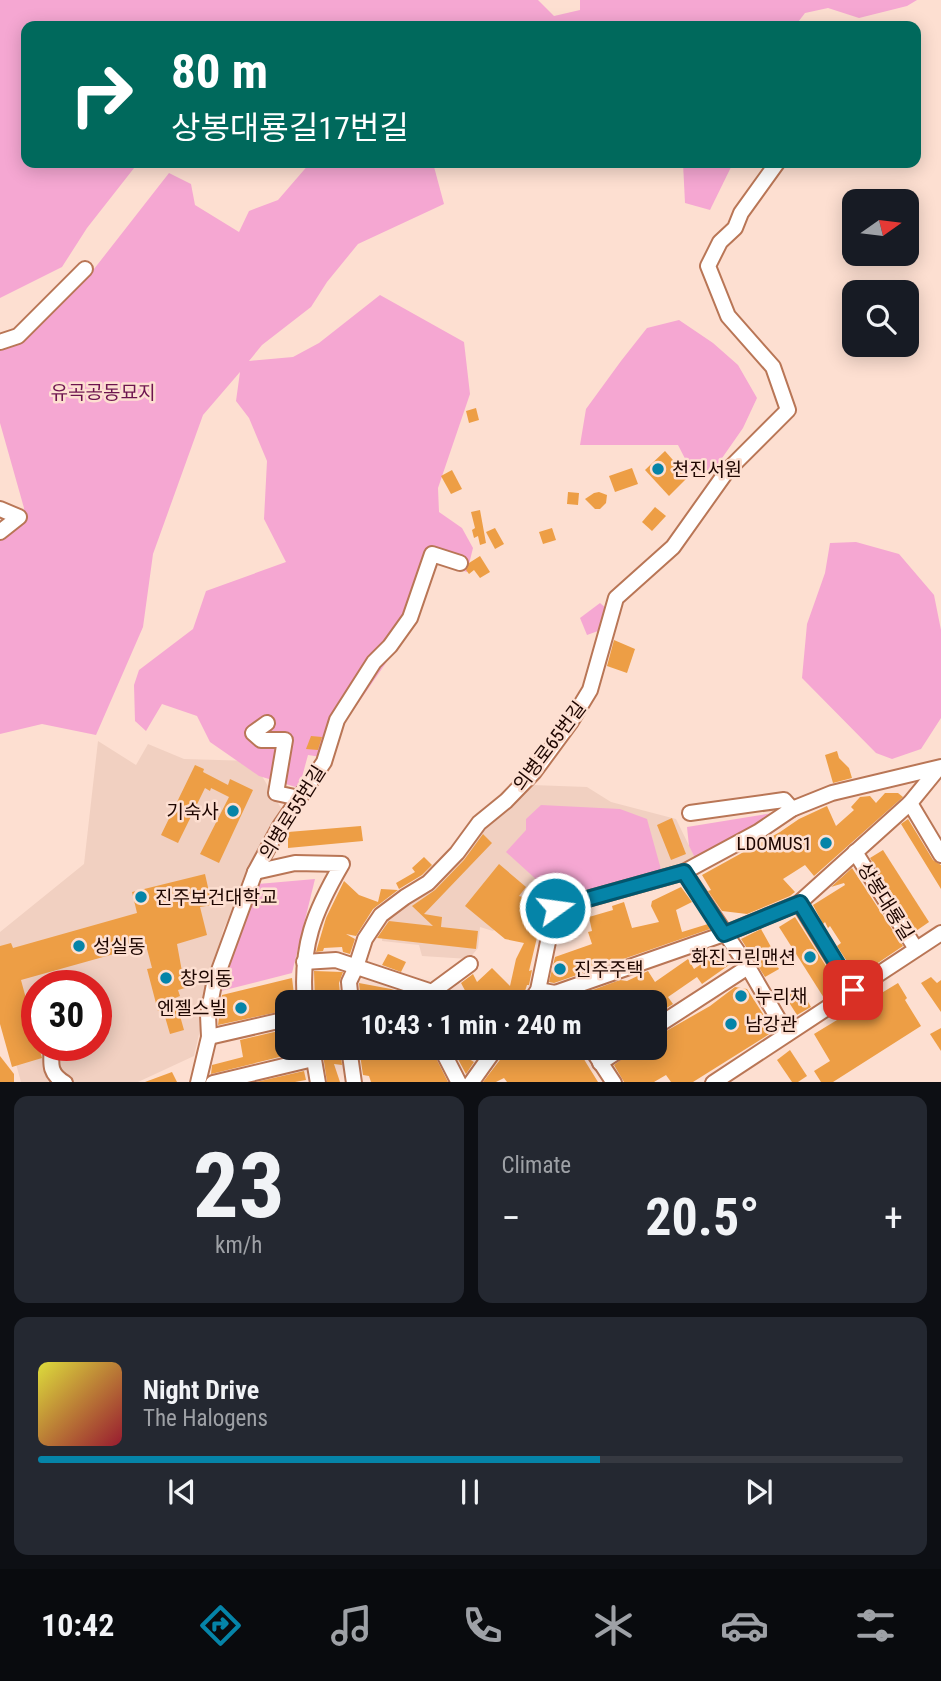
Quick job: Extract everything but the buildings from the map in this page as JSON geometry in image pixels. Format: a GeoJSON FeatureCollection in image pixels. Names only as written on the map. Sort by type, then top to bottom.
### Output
{"type":"FeatureCollection","features":[{"type":"Feature","properties":{"kind":"street","name":"의병로65번길"},"geometry":{"type":"LineString","coordinates":[[350,990],[349,982],[365,939],[381,915],[428,883],[457,853],[480,823],[534,772],[570,723],[590,690],[616,598],[673,547],[727,471],[788,410],[773,367],[728,316],[708,266],[720,242],[735,228],[741,213],[773,168]]}},
{"type":"Feature","properties":{"kind":"street"},"geometry":{"type":"LineString","coordinates":[[0,342],[18,337],[85,269]]}},
{"type":"Feature","properties":{"kind":"street"},"geometry":{"type":"LineString","coordinates":[[0,509],[19,517],[0,532]]}},
{"type":"Feature","properties":{"kind":"street","name":"의병로55번길"},"geometry":{"type":"LineString","coordinates":[[198,1082],[209,1037],[208,1015],[214,984],[255,872],[280,826],[324,762],[337,720],[374,662],[411,618],[432,554],[460,563]]}},
{"type":"Feature","properties":{"kind":"street"},"geometry":{"type":"LineString","coordinates":[[267,723],[253,733],[261,740],[285,740],[276,793],[299,798]]}},
{"type":"Feature","properties":{"kind":"street"},"geometry":{"type":"LineString","coordinates":[[579,990],[800,903],[909,803],[940,769]]}},
{"type":"Feature","properties":{"kind":"street"},"geometry":{"type":"LineString","coordinates":[[538,990],[555,908],[684,872],[758,832],[792,809],[832,793],[940,769]]}},
{"type":"Feature","properties":{"kind":"street"},"geometry":{"type":"LineString","coordinates":[[690,813],[784,800],[792,809]]}},
{"type":"Feature","properties":{"kind":"street"},"geometry":{"type":"LineString","coordinates":[[909,803],[941,855]]}},
{"type":"Feature","properties":{"kind":"street","name":"상봉대룡길"},"geometry":{"type":"LineString","coordinates":[[855,852],[916,949]]}},
{"type":"Feature","properties":{"kind":"street"},"geometry":{"type":"LineString","coordinates":[[255,872],[295,863],[342,864],[316,914],[305,950],[305,990]]}},
{"type":"Feature","properties":{"kind":"street"},"geometry":{"type":"LineString","coordinates":[[684,872],[748,967],[787,1034]]}},
{"type":"Feature","properties":{"kind":"street"},"geometry":{"type":"LineString","coordinates":[[800,903],[853,990]]}},
{"type":"Feature","properties":{"kind":"street","name":"상봉대룡길"},"geometry":{"type":"LineString","coordinates":[[715,1082],[941,933]]}},
{"type":"Feature","properties":{"kind":"street"},"geometry":{"type":"LineString","coordinates":[[304,962],[336,960],[414,990]]}},
{"type":"Feature","properties":{"kind":"street"},"geometry":{"type":"LineString","coordinates":[[440,990],[470,964]]}},
{"type":"Feature","properties":{"kind":"street"},"geometry":{"type":"LineString","coordinates":[[667,1020],[748,967]]}},
{"type":"Feature","properties":{"kind":"street"},"geometry":{"type":"LineString","coordinates":[[209,1037],[275,1022]]}},
{"type":"Feature","properties":{"kind":"street"},"geometry":{"type":"LineString","coordinates":[[216,1082],[292,1060]]}},
{"type":"Feature","properties":{"kind":"street"},"geometry":{"type":"LineString","coordinates":[[314,1060],[318,1082]]}},
{"type":"Feature","properties":{"kind":"street"},"geometry":{"type":"LineString","coordinates":[[351,1060],[354,1082]]}},
{"type":"Feature","properties":{"kind":"street"},"geometry":{"type":"LineString","coordinates":[[447,1060],[458,1082]]}},
{"type":"Feature","properties":{"kind":"street"},"geometry":{"type":"LineString","coordinates":[[472,1082],[487,1060]]}},
{"type":"Feature","properties":{"kind":"street"},"geometry":{"type":"LineString","coordinates":[[598,1060],[613,1082]]}},
{"type":"Feature","properties":{"kind":"street"},"geometry":{"type":"LineString","coordinates":[[600,1063],[605,1060]]}},
{"type":"Feature","properties":{"kind":"street"},"geometry":{"type":"LineString","coordinates":[[51,1061],[55,1077],[63,1082]]}},
{"type":"Feature","properties":{"kind":"shaded area","name":"진주보건대학교"},"geometry":{"type":"Polygon","coordinates":[[[98,741],[136,765],[148,744],[184,759],[253,761],[281,808],[223,930],[194,1056],[138,1082],[21,1082],[0,1006],[0,932],[84,864],[98,741]]]}},
{"type":"Feature","properties":{"kind":"shaded area"},"geometry":{"type":"Polygon","coordinates":[[[532,785],[587,787],[611,802],[676,819],[697,862],[623,887],[549,903],[529,896],[493,931],[480,927],[478,948],[469,959],[422,956],[419,945],[382,941],[384,923],[485,822],[532,785]]]}},
{"type":"Feature","properties":{"kind":"green space"},"geometry":{"type":"Polygon","coordinates":[[[0,0],[538,0],[554,16],[580,10],[580,0],[917,0],[907,6],[859,18],[828,8],[805,13],[799,21],[21,21],[21,168],[134,168],[87,228],[62,267],[0,298],[0,0]]]}},
{"type":"Feature","properties":{"kind":"green space","name":"유곡공동묘지"},"geometry":{"type":"Polygon","coordinates":[[[306,168],[434,168],[444,204],[358,244],[327,282],[311,307],[262,345],[249,361],[293,357],[319,343],[380,295],[464,342],[470,394],[438,488],[439,512],[462,528],[473,548],[467,572],[431,562],[399,644],[321,757],[308,755],[299,788],[259,776],[210,742],[197,716],[162,704],[146,731],[135,721],[134,685],[139,670],[193,629],[206,591],[286,562],[264,519],[267,461],[249,418],[236,401],[240,372],[203,415],[153,554],[143,627],[96,735],[42,724],[0,734],[0,537],[20,524],[24,508],[0,423],[0,338],[87,278],[169,173],[191,184],[195,205],[239,232],[249,211],[278,200],[306,168]]]}},
{"type":"Feature","properties":{"kind":"green space"},"geometry":{"type":"Polygon","coordinates":[[[683,168],[731,168],[710,210],[685,203],[683,168]]]}},
{"type":"Feature","properties":{"kind":"green space"},"geometry":{"type":"Polygon","coordinates":[[[679,320],[713,343],[738,365],[757,398],[743,428],[713,471],[693,474],[678,445],[580,445],[586,409],[647,328],[679,320]]]}},
{"type":"Feature","properties":{"kind":"green space"},"geometry":{"type":"Polygon","coordinates":[[[856,542],[899,554],[934,595],[941,630],[941,718],[921,749],[892,759],[876,753],[802,678],[807,624],[825,573],[830,543],[856,542]]]}},
{"type":"Feature","properties":{"kind":"green space"},"geometry":{"type":"Polygon","coordinates":[[[600,603],[607,609],[598,631],[587,635],[580,618],[600,603]]]}},
{"type":"Feature","properties":{"kind":"green space"},"geometry":{"type":"Polygon","coordinates":[[[541,805],[620,809],[647,819],[662,873],[609,888],[549,891],[506,852],[526,830],[526,819],[541,805]]]}},
{"type":"Feature","properties":{"kind":"green space"},"geometry":{"type":"Polygon","coordinates":[[[773,813],[697,862],[689,846],[687,827],[773,813]]]}},
{"type":"Feature","properties":{"kind":"green space"},"geometry":{"type":"Polygon","coordinates":[[[315,879],[292,973],[221,991],[258,884],[315,879]]]}},
{"type":"Feature","properties":{"kind":"place","name":"천진서원"},"geometry":{"type":"Point","coordinates":[658,469]}},
{"type":"Feature","properties":{"kind":"place","name":"기숙사"},"geometry":{"type":"Point","coordinates":[233,811]}},
{"type":"Feature","properties":{"kind":"place","name":"LDOMUS1"},"geometry":{"type":"Point","coordinates":[826,843]}},
{"type":"Feature","properties":{"kind":"place","name":"진주보건대학교"},"geometry":{"type":"Point","coordinates":[141,897]}},
{"type":"Feature","properties":{"kind":"place","name":"성실동"},"geometry":{"type":"Point","coordinates":[79,946]}},
{"type":"Feature","properties":{"kind":"place","name":"화진그린맨션"},"geometry":{"type":"Point","coordinates":[810,957]}},
{"type":"Feature","properties":{"kind":"place","name":"진주주택"},"geometry":{"type":"Point","coordinates":[560,969]}},
{"type":"Feature","properties":{"kind":"place","name":"창의동"},"geometry":{"type":"Point","coordinates":[166,978]}},
{"type":"Feature","properties":{"kind":"place","name":"누리채"},"geometry":{"type":"Point","coordinates":[741,996]}},
{"type":"Feature","properties":{"kind":"place","name":"엔젤스빌"},"geometry":{"type":"Point","coordinates":[241,1008]}},
{"type":"Feature","properties":{"kind":"place","name":"남강관"},"geometry":{"type":"Point","coordinates":[731,1024]}},
{"type":"Feature","properties":{"kind":"route"},"geometry":{"type":"LineString","coordinates":[[555,908],[684,872],[724,934],[800,903],[853,990]]}}]}
